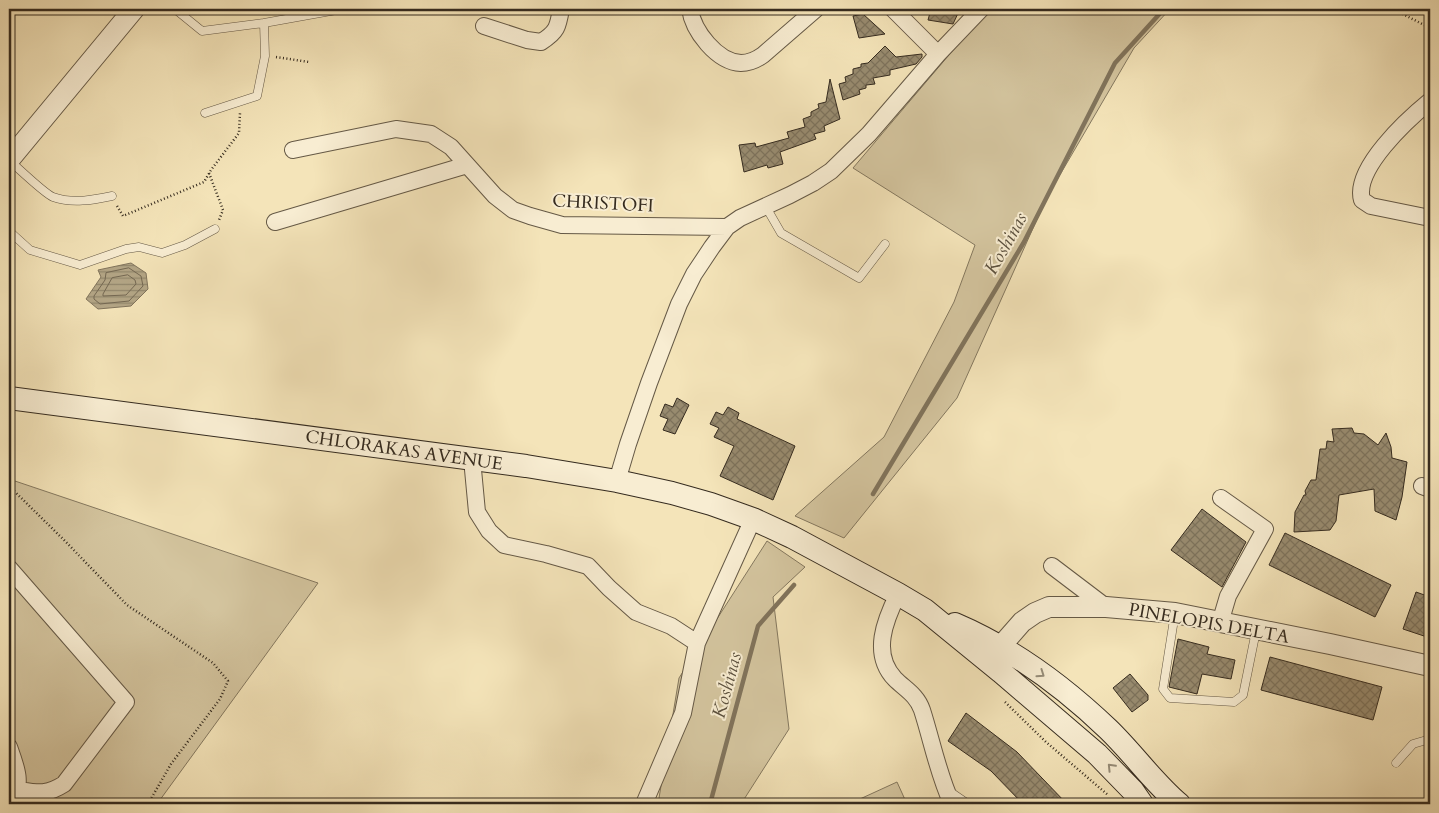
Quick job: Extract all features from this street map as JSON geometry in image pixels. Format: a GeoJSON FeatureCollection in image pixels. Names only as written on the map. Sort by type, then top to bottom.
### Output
{"type":"FeatureCollection","features":[{"type":"Feature","properties":{"kind":"main road","name":"CHLORAKAS AVENUE"},"geometry":{"type":"LineString","coordinates":[[9,398],[472,459],[618,481],[672,492],[753,519],[792,537],[924,610]]}},
{"type":"Feature","properties":{"kind":"main road"},"geometry":{"type":"LineString","coordinates":[[924,610],[1000,647],[1067,692],[1110,730],[1179,804]]}},
{"type":"Feature","properties":{"kind":"main road"},"geometry":{"type":"LineString","coordinates":[[924,610],[1002,672],[1097,754],[1133,790],[1142,804]]}},
{"type":"Feature","properties":{"kind":"street"},"geometry":{"type":"LineString","coordinates":[[9,160],[134,9]]}},
{"type":"Feature","properties":{"kind":"street"},"geometry":{"type":"LineString","coordinates":[[484,26],[527,40],[540,42],[550,36],[558,27],[561,9]]}},
{"type":"Feature","properties":{"kind":"street"},"geometry":{"type":"LineString","coordinates":[[690,9],[696,27],[712,48],[733,62],[743,63],[754,61],[763,55],[816,9]]}},
{"type":"Feature","properties":{"kind":"street"},"geometry":{"type":"LineString","coordinates":[[893,9],[938,54]]}},
{"type":"Feature","properties":{"kind":"street"},"geometry":{"type":"LineString","coordinates":[[618,481],[628,444],[649,383],[679,304],[694,274],[727,228],[740,218],[813,183],[831,171],[870,134],[938,54],[981,9]]}},
{"type":"Feature","properties":{"kind":"street"},"geometry":{"type":"LineString","coordinates":[[1430,101],[1416,112],[1390,139],[1366,172],[1360,194],[1362,200],[1371,206],[1430,218]]}},
{"type":"Feature","properties":{"kind":"street","name":"CHRISTOFI"},"geometry":{"type":"LineString","coordinates":[[293,150],[396,129],[431,134],[452,147],[495,196],[512,210],[562,225],[727,228]]}},
{"type":"Feature","properties":{"kind":"street"},"geometry":{"type":"LineString","coordinates":[[275,222],[467,165]]}},
{"type":"Feature","properties":{"kind":"street"},"geometry":{"type":"LineString","coordinates":[[472,459],[477,512],[489,531],[504,545],[588,566],[636,612],[671,626],[697,643]]}},
{"type":"Feature","properties":{"kind":"street"},"geometry":{"type":"LineString","coordinates":[[1220,622],[1228,596],[1265,529],[1222,498]]}},
{"type":"Feature","properties":{"kind":"street"},"geometry":{"type":"LineString","coordinates":[[644,804],[683,713],[697,643],[753,519]]}},
{"type":"Feature","properties":{"kind":"street"},"geometry":{"type":"LineString","coordinates":[[1052,566],[1106,607]]}},
{"type":"Feature","properties":{"kind":"street"},"geometry":{"type":"LineString","coordinates":[[9,568],[126,702],[64,784],[53,791],[16,797],[18,771],[9,748]]}},
{"type":"Feature","properties":{"kind":"street"},"geometry":{"type":"LineString","coordinates":[[898,594],[884,627],[882,640],[883,656],[886,667],[894,678],[913,694],[918,701],[933,753],[952,804]]}},
{"type":"Feature","properties":{"kind":"street","name":"PINELOPIS DELTA"},"geometry":{"type":"LineString","coordinates":[[1000,647],[1022,622],[1034,613],[1050,607],[1106,607],[1175,613],[1430,666]]}},
{"type":"Feature","properties":{"kind":"lane"},"geometry":{"type":"LineString","coordinates":[[175,9],[202,31],[264,24],[342,9]]}},
{"type":"Feature","properties":{"kind":"lane"},"geometry":{"type":"LineString","coordinates":[[205,113],[257,96],[265,56],[264,24]]}},
{"type":"Feature","properties":{"kind":"lane"},"geometry":{"type":"LineString","coordinates":[[9,160],[51,197],[78,201],[112,196]]}},
{"type":"Feature","properties":{"kind":"lane"},"geometry":{"type":"LineString","coordinates":[[766,207],[781,233],[859,278],[885,244]]}},
{"type":"Feature","properties":{"kind":"lane"},"geometry":{"type":"LineString","coordinates":[[9,231],[30,250],[80,265],[139,247],[162,253],[185,245],[215,229]]}},
{"type":"Feature","properties":{"kind":"lane"},"geometry":{"type":"LineString","coordinates":[[1175,613],[1163,689],[1170,698],[1234,702],[1243,694],[1257,630]]}},
{"type":"Feature","properties":{"kind":"lane"},"geometry":{"type":"LineString","coordinates":[[1396,763],[1413,744],[1430,739]]}},
{"type":"Feature","properties":{"kind":"lane"},"geometry":{"type":"LineString","coordinates":[[945,788],[968,804]]}},
{"type":"Feature","properties":{"kind":"path"},"geometry":{"type":"LineString","coordinates":[[1393,9],[1430,28]]}},
{"type":"Feature","properties":{"kind":"path"},"geometry":{"type":"LineString","coordinates":[[265,56],[309,62]]}},
{"type":"Feature","properties":{"kind":"path"},"geometry":{"type":"LineString","coordinates":[[112,196],[123,216],[204,182],[239,133],[240,102]]}},
{"type":"Feature","properties":{"kind":"path"},"geometry":{"type":"LineString","coordinates":[[209,173],[223,210],[215,229]]}},
{"type":"Feature","properties":{"kind":"path"},"geometry":{"type":"LineString","coordinates":[[9,486],[127,605],[213,664],[228,681],[220,700],[170,764],[148,804]]}},
{"type":"Feature","properties":{"kind":"shaded area"},"geometry":{"type":"Polygon","coordinates":[[[988,9],[1170,9],[1134,48],[1047,197],[957,398],[844,538],[795,516],[884,437],[954,302],[975,245],[853,168],[988,9]]]}},
{"type":"Feature","properties":{"kind":"shaded area"},"geometry":{"type":"Polygon","coordinates":[[[9,479],[318,583],[157,804],[9,804],[9,479]]]}},
{"type":"Feature","properties":{"kind":"shaded area"},"geometry":{"type":"Polygon","coordinates":[[[767,541],[805,567],[773,597],[789,729],[741,804],[658,804],[679,678],[767,541]]]}},
{"type":"Feature","properties":{"kind":"shaded area"},"geometry":{"type":"Polygon","coordinates":[[[897,782],[907,804],[849,804],[897,782]]]}},
{"type":"Feature","properties":{"kind":"water"},"geometry":{"type":"Polygon","coordinates":[[[131,263],[146,273],[148,289],[131,306],[98,309],[86,299],[101,277],[98,270],[131,263]]]}},
{"type":"Feature","properties":{"kind":"building"},"geometry":{"type":"Polygon","coordinates":[[[931,9],[960,9],[953,24],[928,20],[931,9]]]}},
{"type":"Feature","properties":{"kind":"building"},"geometry":{"type":"Polygon","coordinates":[[[863,14],[885,34],[859,38],[853,16],[863,14]]]}},
{"type":"Feature","properties":{"kind":"building"},"geometry":{"type":"Polygon","coordinates":[[[885,46],[896,57],[922,54],[922,57],[916,64],[890,70],[890,75],[873,78],[875,84],[866,85],[866,88],[859,90],[860,94],[843,100],[839,84],[846,82],[845,77],[853,74],[853,69],[861,67],[861,64],[868,63],[885,46]]]}},
{"type":"Feature","properties":{"kind":"building"},"geometry":{"type":"Polygon","coordinates":[[[830,79],[840,119],[824,126],[825,131],[814,134],[816,139],[780,152],[783,164],[768,168],[767,165],[744,172],[739,145],[755,143],[756,147],[789,138],[787,132],[805,127],[803,119],[811,116],[811,112],[819,108],[818,104],[826,102],[830,79]]]}},
{"type":"Feature","properties":{"kind":"building"},"geometry":{"type":"Polygon","coordinates":[[[677,398],[689,405],[675,434],[663,430],[668,419],[660,416],[665,404],[673,407],[677,398]]]}},
{"type":"Feature","properties":{"kind":"building"},"geometry":{"type":"Polygon","coordinates":[[[728,407],[739,413],[737,419],[795,446],[773,500],[720,476],[734,446],[714,437],[719,428],[710,424],[716,412],[723,415],[728,407]]]}},
{"type":"Feature","properties":{"kind":"building"},"geometry":{"type":"Polygon","coordinates":[[[1352,428],[1354,433],[1364,434],[1378,445],[1386,433],[1391,447],[1392,458],[1407,462],[1402,497],[1396,520],[1375,511],[1374,489],[1339,495],[1336,521],[1330,530],[1294,532],[1295,512],[1304,495],[1306,495],[1305,491],[1311,480],[1316,480],[1320,449],[1326,449],[1327,441],[1334,442],[1332,429],[1352,428]]]}},
{"type":"Feature","properties":{"kind":"building"},"geometry":{"type":"Polygon","coordinates":[[[1202,509],[1246,542],[1222,587],[1171,550],[1202,509]]]}},
{"type":"Feature","properties":{"kind":"building"},"geometry":{"type":"Polygon","coordinates":[[[1285,533],[1391,585],[1375,617],[1269,565],[1285,533]]]}},
{"type":"Feature","properties":{"kind":"building"},"geometry":{"type":"Polygon","coordinates":[[[1416,592],[1430,597],[1430,638],[1403,629],[1416,592]]]}},
{"type":"Feature","properties":{"kind":"building"},"geometry":{"type":"Polygon","coordinates":[[[1178,639],[1209,647],[1207,654],[1235,660],[1231,679],[1202,674],[1197,694],[1169,687],[1178,639]]]}},
{"type":"Feature","properties":{"kind":"building"},"geometry":{"type":"Polygon","coordinates":[[[1270,657],[1382,687],[1373,720],[1261,690],[1270,657]]]}},
{"type":"Feature","properties":{"kind":"building"},"geometry":{"type":"Polygon","coordinates":[[[1130,674],[1148,695],[1148,700],[1132,712],[1113,688],[1130,674]]]}},
{"type":"Feature","properties":{"kind":"building"},"geometry":{"type":"Polygon","coordinates":[[[966,713],[1017,752],[1067,804],[1023,804],[991,771],[948,741],[966,713]]]}},
{"type":"Feature","properties":{"kind":"waterway","name":"Koshinas"},"geometry":{"type":"LineString","coordinates":[[873,494],[1024,242],[1115,63],[1164,9]]}},
{"type":"Feature","properties":{"kind":"waterway","name":"Koshinas"},"geometry":{"type":"LineString","coordinates":[[710,804],[758,626],[794,585]]}}]}
